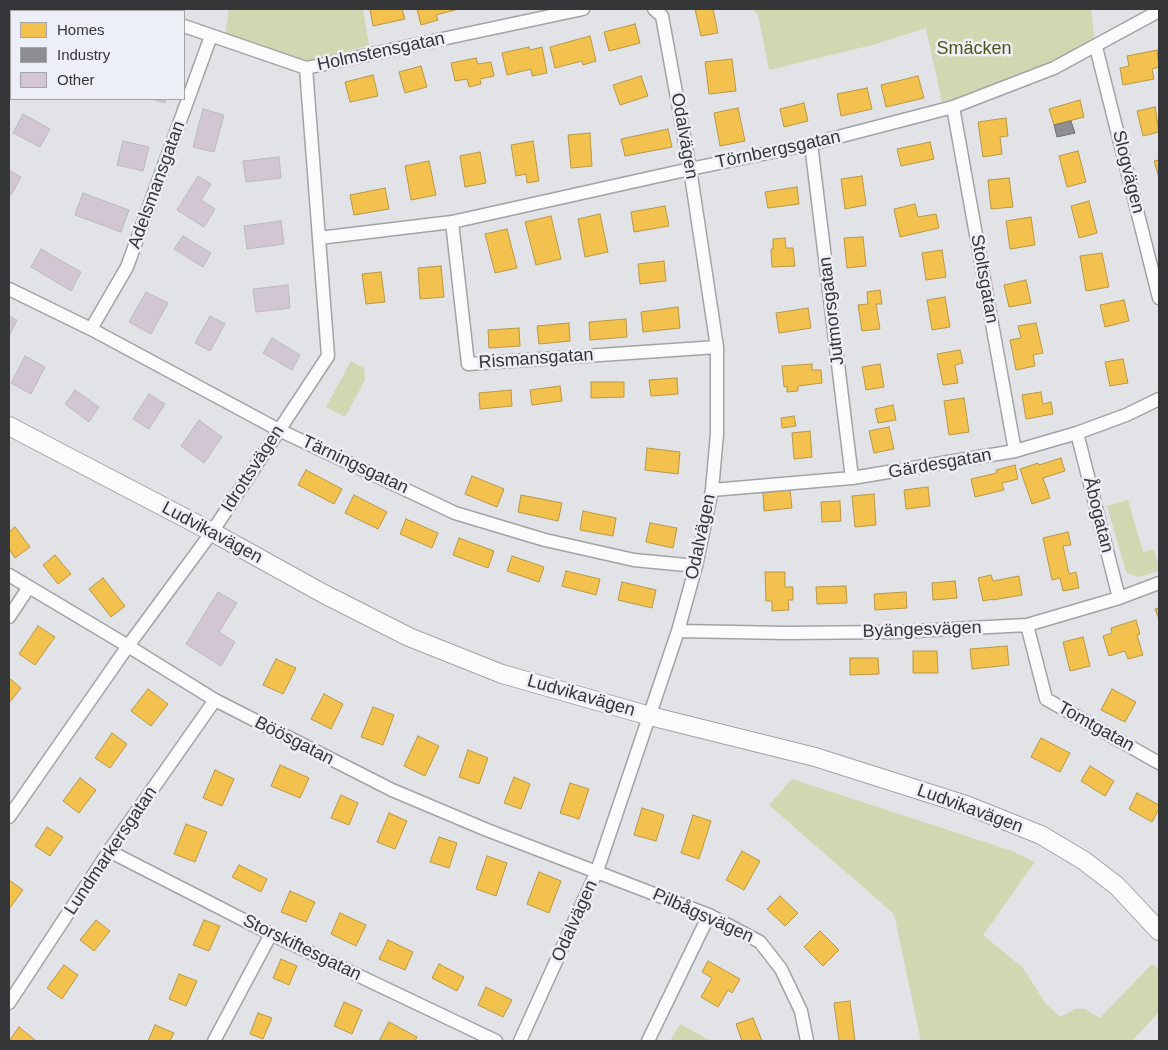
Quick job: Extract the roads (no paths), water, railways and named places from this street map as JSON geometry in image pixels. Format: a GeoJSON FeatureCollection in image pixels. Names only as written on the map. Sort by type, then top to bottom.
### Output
{"type":"FeatureCollection","features":[{"type":"Feature","properties":{"kind":"street","name":"Holmstensgatan"},"geometry":{"type":"LineString","coordinates":[[185,26],[306,68],[583,9]]}},
{"type":"Feature","properties":{"kind":"street","name":"Odalvägen"},"geometry":{"type":"LineString","coordinates":[[520,1041],[597,871],[678,631],[696,566],[712,490],[717,434],[717,347],[690,169],[662,16],[654,9]]}},
{"type":"Feature","properties":{"kind":"street","name":"Törnbergsgatan"},"geometry":{"type":"LineString","coordinates":[[319,238],[452,222],[811,144],[953,107],[1054,68],[1159,11]]}},
{"type":"Feature","properties":{"kind":"street","name":"Adelsmansgatan"},"geometry":{"type":"LineString","coordinates":[[91,329],[127,267],[211,36]]}},
{"type":"Feature","properties":{"kind":"street","name":"Slogvägen"},"geometry":{"type":"LineString","coordinates":[[1096,46],[1159,298]]}},
{"type":"Feature","properties":{"kind":"street","name":"Idrottsvägen"},"geometry":{"type":"LineString","coordinates":[[9,817],[128,646],[212,532],[328,356],[306,68]]}},
{"type":"Feature","properties":{"kind":"street","name":"Stoltsgatan"},"geometry":{"type":"LineString","coordinates":[[953,107],[1014,451]]}},
{"type":"Feature","properties":{"kind":"street","name":"Jutmorsgatan"},"geometry":{"type":"LineString","coordinates":[[811,144],[852,478]]}},
{"type":"Feature","properties":{"kind":"street","name":"Rismansgatan"},"geometry":{"type":"LineString","coordinates":[[452,222],[468,364],[717,347]]}},
{"type":"Feature","properties":{"kind":"street","name":"Tärningsgatan"},"geometry":{"type":"LineString","coordinates":[[9,288],[91,329],[279,430],[455,513],[546,540],[634,560],[696,566]]}},
{"type":"Feature","properties":{"kind":"street","name":"Gärdesgatan"},"geometry":{"type":"LineString","coordinates":[[712,490],[852,478],[1014,451],[1077,433],[1126,415],[1159,400]]}},
{"type":"Feature","properties":{"kind":"street","name":"Ludvikavägen"},"geometry":{"type":"LineString","coordinates":[[9,426],[212,532],[324,594],[409,637],[502,674],[650,716],[815,757],[966,805],[1041,835],[1083,860],[1116,886],[1159,931]]}},
{"type":"Feature","properties":{"kind":"street","name":"Åbogatan"},"geometry":{"type":"LineString","coordinates":[[1077,433],[1119,598]]}},
{"type":"Feature","properties":{"kind":"street","name":"Böösgatan"},"geometry":{"type":"LineString","coordinates":[[9,575],[215,700],[392,790],[487,830],[597,871]]}},
{"type":"Feature","properties":{"kind":"street","name":"Byängesvägen"},"geometry":{"type":"LineString","coordinates":[[678,631],[876,632],[1027,625],[1119,598],[1159,584]]}},
{"type":"Feature","properties":{"kind":"street"},"geometry":{"type":"LineString","coordinates":[[9,617],[29,587]]}},
{"type":"Feature","properties":{"kind":"street","name":"Tomtgatan"},"geometry":{"type":"LineString","coordinates":[[1027,625],[1046,699],[1159,763]]}},
{"type":"Feature","properties":{"kind":"street","name":"Lundmarkersgatan"},"geometry":{"type":"LineString","coordinates":[[9,1003],[109,851],[215,700]]}},
{"type":"Feature","properties":{"kind":"street","name":"Storskiftesgatan"},"geometry":{"type":"LineString","coordinates":[[109,851],[271,934],[496,1041]]}},
{"type":"Feature","properties":{"kind":"street","name":"Pilbågsvägen"},"geometry":{"type":"LineString","coordinates":[[597,871],[709,915],[760,942],[781,969],[802,1012],[807,1041]]}},
{"type":"Feature","properties":{"kind":"street"},"geometry":{"type":"LineString","coordinates":[[648,1041],[709,915]]}},
{"type":"Feature","properties":{"kind":"street"},"geometry":{"type":"LineString","coordinates":[[214,1041],[271,934]]}},
{"type":"Feature","properties":{"kind":"park label","name":"Smäcken"},"geometry":{"type":"Point","coordinates":[974,49]}}]}
